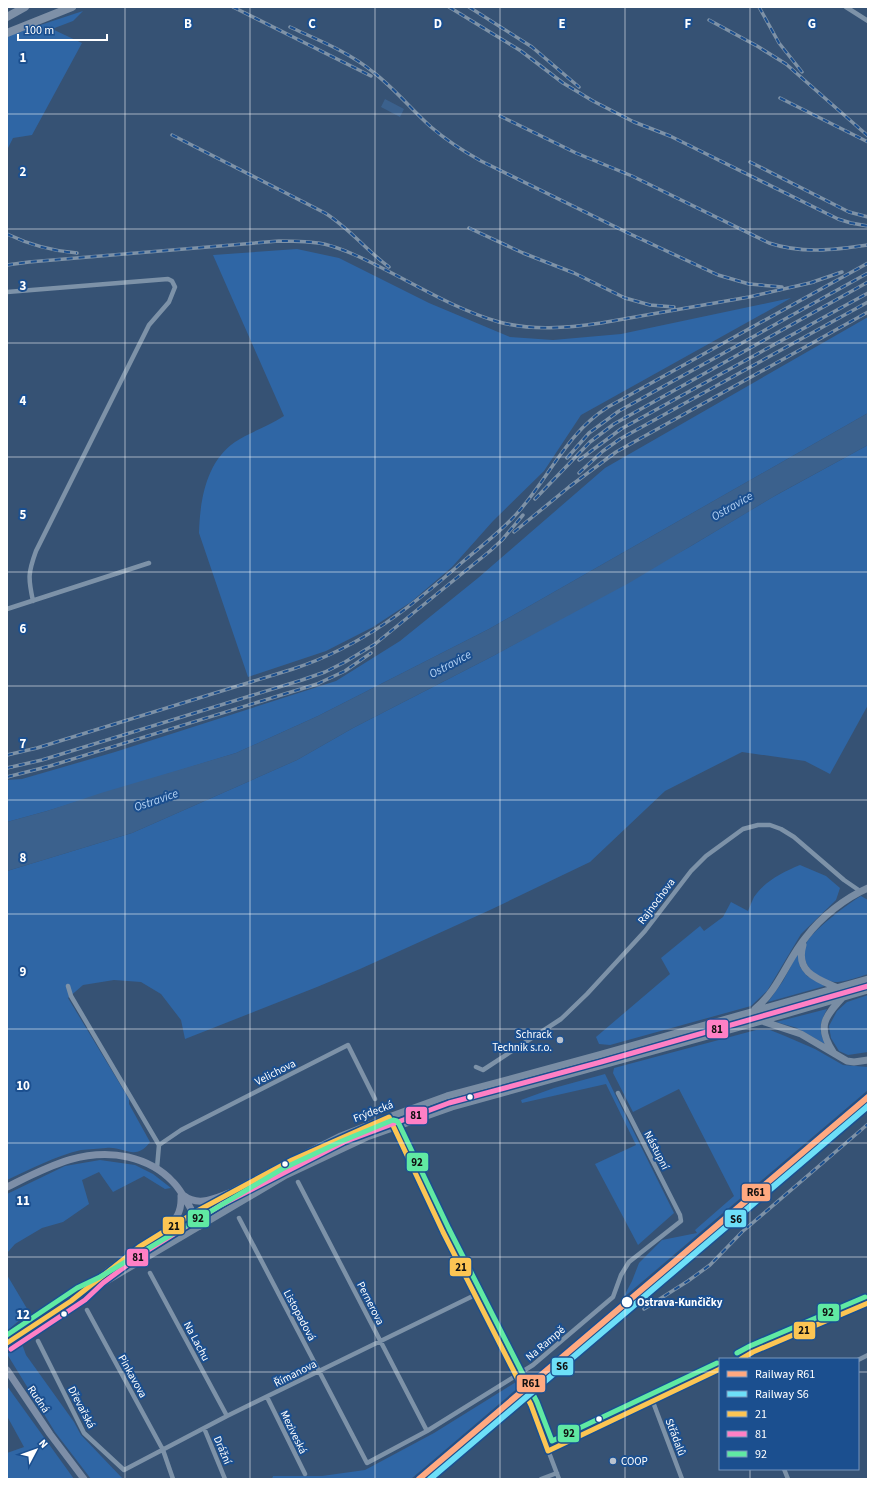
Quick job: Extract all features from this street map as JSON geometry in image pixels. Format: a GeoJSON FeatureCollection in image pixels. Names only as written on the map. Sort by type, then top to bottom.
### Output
{"type":"FeatureCollection","features":[{"type":"Feature","properties":{"kind":"highway"},"geometry":{"type":"LineString","coordinates":[[7,17],[25,7]]}},
{"type":"Feature","properties":{"kind":"highway"},"geometry":{"type":"LineString","coordinates":[[7,33],[72,7]]}},
{"type":"Feature","properties":{"kind":"main road"},"geometry":{"type":"LineString","coordinates":[[754,1011],[768,998],[775,988],[805,937],[828,915],[860,891],[868,888]]}},
{"type":"Feature","properties":{"kind":"main road"},"geometry":{"type":"LineString","coordinates":[[805,937],[801,956],[805,969],[810,975],[838,988]]}},
{"type":"Feature","properties":{"kind":"main road","name":"Frýdecká"},"geometry":{"type":"LineString","coordinates":[[81,1294],[138,1248],[193,1214],[230,1193],[341,1136],[447,1096],[868,979]]}},
{"type":"Feature","properties":{"kind":"main road","name":"Frýdecká"},"geometry":{"type":"LineString","coordinates":[[7,1343],[81,1294],[103,1283],[286,1175],[345,1147],[393,1127],[452,1107],[868,990]]}},
{"type":"Feature","properties":{"kind":"main road"},"geometry":{"type":"LineString","coordinates":[[834,1054],[825,1036],[824,1024],[832,1009],[843,997]]}},
{"type":"Feature","properties":{"kind":"main road"},"geometry":{"type":"LineString","coordinates":[[762,1021],[795,1031],[850,1062],[868,1060]]}},
{"type":"Feature","properties":{"kind":"main road"},"geometry":{"type":"LineString","coordinates":[[7,1187],[61,1162],[95,1154],[112,1154],[148,1163],[172,1180],[200,1226]]}},
{"type":"Feature","properties":{"kind":"main road"},"geometry":{"type":"LineString","coordinates":[[181,1193],[187,1198],[198,1202],[207,1201],[230,1193]]}},
{"type":"Feature","properties":{"kind":"main road"},"geometry":{"type":"LineString","coordinates":[[162,1233],[179,1214],[182,1204],[181,1193]]}},
{"type":"Feature","properties":{"kind":"main road","name":"Rudná"},"geometry":{"type":"LineString","coordinates":[[7,1370],[50,1434],[84,1479]]}},
{"type":"Feature","properties":{"kind":"street"},"geometry":{"type":"LineString","coordinates":[[846,7],[868,21]]}},
{"type":"Feature","properties":{"kind":"street"},"geometry":{"type":"LineString","coordinates":[[7,292],[168,279],[172,281],[175,287],[169,302],[149,325],[36,551],[29,574],[33,601]]}},
{"type":"Feature","properties":{"kind":"street"},"geometry":{"type":"LineString","coordinates":[[7,609],[149,563]]}},
{"type":"Feature","properties":{"kind":"street","name":"Rajnochova"},"geometry":{"type":"LineString","coordinates":[[476,1067],[483,1070],[561,1019],[587,994],[645,931],[691,870],[710,852],[736,832],[746,827],[765,825],[781,829],[844,880],[860,891]]}},
{"type":"Feature","properties":{"kind":"street"},"geometry":{"type":"LineString","coordinates":[[68,986],[71,996],[159,1145],[156,1168]]}},
{"type":"Feature","properties":{"kind":"street","name":"Velichova"},"geometry":{"type":"LineString","coordinates":[[159,1145],[181,1130],[348,1045],[375,1099]]}},
{"type":"Feature","properties":{"kind":"street","name":"Nástupní"},"geometry":{"type":"LineString","coordinates":[[618,1093],[680,1215]]}},
{"type":"Feature","properties":{"kind":"street"},"geometry":{"type":"LineString","coordinates":[[389,1117],[475,1295],[531,1405],[559,1479]]}},
{"type":"Feature","properties":{"kind":"street","name":"Pernerova"},"geometry":{"type":"LineString","coordinates":[[298,1182],[427,1431]]}},
{"type":"Feature","properties":{"kind":"street","name":"Na Rampě"},"geometry":{"type":"LineString","coordinates":[[367,1463],[427,1431],[533,1365],[613,1297],[621,1275],[629,1262],[681,1221],[680,1215]]}},
{"type":"Feature","properties":{"kind":"street","name":"Listopadová"},"geometry":{"type":"LineString","coordinates":[[239,1218],[367,1463]]}},
{"type":"Feature","properties":{"kind":"street","name":"Na Lachu"},"geometry":{"type":"LineString","coordinates":[[150,1274],[227,1416]]}},
{"type":"Feature","properties":{"kind":"street","name":"Římanova"},"geometry":{"type":"LineString","coordinates":[[124,1470],[227,1416],[267,1398],[475,1295]]}},
{"type":"Feature","properties":{"kind":"street"},"geometry":{"type":"LineString","coordinates":[[743,1358],[753,1352],[868,1303]]}},
{"type":"Feature","properties":{"kind":"street","name":"Pinkavova"},"geometry":{"type":"LineString","coordinates":[[87,1310],[163,1450],[173,1479]]}},
{"type":"Feature","properties":{"kind":"street","name":"Dřevařská"},"geometry":{"type":"LineString","coordinates":[[38,1341],[84,1433],[124,1470]]}},
{"type":"Feature","properties":{"kind":"street"},"geometry":{"type":"LineString","coordinates":[[859,1360],[868,1355]]}},
{"type":"Feature","properties":{"kind":"street"},"geometry":{"type":"LineString","coordinates":[[548,1451],[719,1369]]}},
{"type":"Feature","properties":{"kind":"street","name":"Meziveská"},"geometry":{"type":"LineString","coordinates":[[267,1398],[305,1474]]}},
{"type":"Feature","properties":{"kind":"street","name":"Střádalů"},"geometry":{"type":"LineString","coordinates":[[653,1402],[682,1479]]}},
{"type":"Feature","properties":{"kind":"street","name":"Drážní"},"geometry":{"type":"LineString","coordinates":[[204,1428],[225,1479]]}},
{"type":"Feature","properties":{"kind":"street"},"geometry":{"type":"LineString","coordinates":[[541,1479],[557,1473]]}},
{"type":"Feature","properties":{"kind":"shaded area"},"geometry":{"type":"Polygon","coordinates":[[[83,11],[73,21],[52,29],[82,43],[32,135],[13,138],[7,150],[7,36],[83,11]]]}},
{"type":"Feature","properties":{"kind":"shaded area"},"geometry":{"type":"Polygon","coordinates":[[[297,249],[339,258],[429,303],[510,337],[553,340],[621,334],[791,298],[581,415],[544,471],[493,521],[452,567],[411,602],[373,627],[326,651],[248,677],[199,533],[201,508],[206,483],[217,460],[225,450],[241,438],[284,416],[213,255],[297,249]]]}},
{"type":"Feature","properties":{"kind":"shaded area"},"geometry":{"type":"Polygon","coordinates":[[[868,317],[868,413],[489,629],[318,716],[236,753],[7,822],[7,780],[22,779],[115,752],[336,681],[400,641],[478,578],[605,468],[868,317]]]}},
{"type":"Feature","properties":{"kind":"shaded area"},"geometry":{"type":"Polygon","coordinates":[[[868,445],[868,705],[830,774],[805,761],[742,752],[665,791],[590,862],[490,910],[360,969],[185,1039],[181,1020],[161,994],[141,982],[114,980],[83,985],[68,998],[129,1099],[129,1104],[150,1142],[145,1148],[134,1152],[113,1148],[81,1150],[43,1163],[7,1180],[7,871],[132,833],[297,760],[353,728],[493,656],[691,546],[771,498],[868,445]]]}},
{"type":"Feature","properties":{"kind":"shaded area"},"geometry":{"type":"Polygon","coordinates":[[[800,865],[826,876],[840,888],[836,900],[801,934],[767,991],[751,1006],[610,1045],[599,1044],[596,1037],[670,974],[661,958],[700,926],[704,931],[723,917],[731,902],[748,911],[754,897],[763,886],[781,874],[800,865]]]}},
{"type":"Feature","properties":{"kind":"shaded area"},"geometry":{"type":"Polygon","coordinates":[[[861,896],[868,900],[868,974],[838,982],[817,976],[812,971],[805,959],[804,952],[806,944],[822,925],[861,896]]]}},
{"type":"Feature","properties":{"kind":"shaded area"},"geometry":{"type":"Polygon","coordinates":[[[798,953],[800,967],[807,976],[825,986],[768,1002],[783,981],[798,953]]]}},
{"type":"Feature","properties":{"kind":"shaded area"},"geometry":{"type":"Polygon","coordinates":[[[868,995],[868,1052],[848,1055],[839,1051],[831,1038],[829,1026],[837,1011],[847,1002],[868,995]]]}},
{"type":"Feature","properties":{"kind":"shaded area"},"geometry":{"type":"Polygon","coordinates":[[[827,1009],[821,1026],[821,1034],[825,1044],[797,1028],[776,1022],[827,1009]]]}},
{"type":"Feature","properties":{"kind":"shaded area"},"geometry":{"type":"Polygon","coordinates":[[[756,1030],[770,1030],[785,1036],[815,1049],[843,1065],[868,1067],[868,1090],[623,1298],[639,1263],[662,1240],[697,1233],[695,1230],[734,1196],[679,1089],[633,1112],[613,1073],[614,1068],[756,1030]]]}},
{"type":"Feature","properties":{"kind":"shaded area"},"geometry":{"type":"Polygon","coordinates":[[[605,1074],[674,1213],[638,1245],[595,1164],[636,1145],[606,1084],[522,1103],[521,1100],[554,1088],[605,1074]]]}},
{"type":"Feature","properties":{"kind":"shaded area"},"geometry":{"type":"Polygon","coordinates":[[[100,1160],[135,1165],[153,1174],[171,1188],[165,1189],[144,1176],[113,1192],[99,1172],[82,1180],[89,1204],[63,1222],[42,1228],[15,1244],[7,1253],[7,1194],[65,1166],[100,1160]]]}},
{"type":"Feature","properties":{"kind":"shaded area"},"geometry":{"type":"Polygon","coordinates":[[[7,1275],[29,1312],[7,1331],[7,1275]]]}},
{"type":"Feature","properties":{"kind":"shaded area"},"geometry":{"type":"Polygon","coordinates":[[[22,1344],[26,1355],[74,1422],[81,1435],[123,1479],[91,1479],[55,1432],[7,1354],[22,1344]]]}},
{"type":"Feature","properties":{"kind":"shaded area"},"geometry":{"type":"Polygon","coordinates":[[[516,1382],[519,1387],[411,1479],[272,1479],[273,1476],[322,1476],[365,1470],[434,1433],[516,1382]]]}},
{"type":"Feature","properties":{"kind":"shaded area"},"geometry":{"type":"Polygon","coordinates":[[[7,1386],[74,1479],[7,1479],[7,1453],[24,1447],[7,1416],[7,1386]]]}},
{"type":"Feature","properties":{"kind":"water"},"geometry":{"type":"Polygon","coordinates":[[[385,99],[404,109],[400,117],[381,107],[385,99]]]}},
{"type":"Feature","properties":{"kind":"water","name":"Ostravice"},"geometry":{"type":"Polygon","coordinates":[[[868,413],[868,445],[778,494],[629,583],[493,656],[353,728],[297,760],[132,833],[7,871],[7,822],[236,753],[318,716],[489,629],[868,413]]]}},
{"type":"Feature","properties":{"kind":"railway"},"geometry":{"type":"LineString","coordinates":[[233,7],[371,76]]}},
{"type":"Feature","properties":{"kind":"railway"},"geometry":{"type":"LineString","coordinates":[[449,7],[521,51],[563,83],[593,101],[634,122],[670,136],[838,219],[868,226]]}},
{"type":"Feature","properties":{"kind":"railway"},"geometry":{"type":"LineString","coordinates":[[469,7],[532,47],[579,87]]}},
{"type":"Feature","properties":{"kind":"railway"},"geometry":{"type":"LineString","coordinates":[[759,7],[779,43],[802,72]]}},
{"type":"Feature","properties":{"kind":"railway"},"geometry":{"type":"LineString","coordinates":[[709,20],[757,46],[786,64],[868,136]]}},
{"type":"Feature","properties":{"kind":"railway"},"geometry":{"type":"LineString","coordinates":[[290,27],[333,47],[364,65],[381,78],[437,132],[481,161],[718,275],[749,284],[782,287]]}},
{"type":"Feature","properties":{"kind":"railway"},"geometry":{"type":"LineString","coordinates":[[780,98],[868,142]]}},
{"type":"Feature","properties":{"kind":"railway"},"geometry":{"type":"LineString","coordinates":[[500,116],[576,153],[632,176],[769,243],[794,249],[806,250],[868,245]]}},
{"type":"Feature","properties":{"kind":"railway"},"geometry":{"type":"LineString","coordinates":[[172,135],[325,213],[342,225],[389,267]]}},
{"type":"Feature","properties":{"kind":"railway"},"geometry":{"type":"LineString","coordinates":[[750,162],[849,212],[868,217]]}},
{"type":"Feature","properties":{"kind":"railway"},"geometry":{"type":"LineString","coordinates":[[469,228],[523,253],[574,273],[625,298],[650,305],[674,307]]}},
{"type":"Feature","properties":{"kind":"railway"},"geometry":{"type":"LineString","coordinates":[[7,234],[41,247],[77,253]]}},
{"type":"Feature","properties":{"kind":"railway"},"geometry":{"type":"LineString","coordinates":[[7,265],[279,241],[313,242],[331,246],[353,254],[423,290],[483,317],[511,325],[537,328],[601,323],[749,297],[814,282]]}},
{"type":"Feature","properties":{"kind":"railway"},"geometry":{"type":"LineString","coordinates":[[7,755],[37,748],[293,669],[318,660],[364,637],[406,609],[508,523],[531,496],[570,442],[594,417],[608,407],[868,263]]}},
{"type":"Feature","properties":{"kind":"railway"},"geometry":{"type":"LineString","coordinates":[[810,283],[842,272]]}},
{"type":"Feature","properties":{"kind":"railway"},"geometry":{"type":"LineString","coordinates":[[567,458],[589,433],[619,411],[868,273]]}},
{"type":"Feature","properties":{"kind":"railway"},"geometry":{"type":"LineString","coordinates":[[535,499],[590,442],[614,424],[868,282]]}},
{"type":"Feature","properties":{"kind":"railway"},"geometry":{"type":"LineString","coordinates":[[579,460],[621,429],[868,293]]}},
{"type":"Feature","properties":{"kind":"railway"},"geometry":{"type":"LineString","coordinates":[[579,473],[603,451],[620,439],[868,302]]}},
{"type":"Feature","properties":{"kind":"railway"},"geometry":{"type":"LineString","coordinates":[[514,532],[569,487],[616,452],[868,312]]}},
{"type":"Feature","properties":{"kind":"railway"},"geometry":{"type":"LineString","coordinates":[[7,768],[42,760],[325,672],[375,644],[490,551],[502,540],[523,515]]}},
{"type":"Feature","properties":{"kind":"railway"},"geometry":{"type":"LineString","coordinates":[[7,777],[50,766],[317,684],[345,671],[371,653]]}},
{"type":"Feature","properties":{"kind":"railway"},"geometry":{"type":"LineString","coordinates":[[644,1309],[710,1265],[742,1232],[868,1124]]}},
{"type":"Feature","properties":{"kind":"rail line","name":"R61"},"geometry":{"type":"LineString","coordinates":[[419,1479],[868,1097]]}},
{"type":"Feature","properties":{"kind":"rail line","name":"S6"},"geometry":{"type":"LineString","coordinates":[[430,1479],[868,1106]]}},
{"type":"Feature","properties":{"kind":"transit line","name":"81"},"geometry":{"type":"LineString","coordinates":[[11,1349],[85,1300],[103,1283],[142,1254],[221,1205],[344,1142],[449,1103],[601,1062],[868,986]]}},
{"type":"Feature","properties":{"kind":"transit line","name":"21"},"geometry":{"type":"LineString","coordinates":[[7,1343],[71,1301],[139,1247],[199,1210],[292,1160],[389,1117],[443,1232],[531,1405],[548,1451]]}},
{"type":"Feature","properties":{"kind":"transit line","name":"92"},"geometry":{"type":"LineString","coordinates":[[7,1335],[77,1288],[100,1277],[282,1169],[342,1141],[393,1120],[397,1121],[399,1124],[449,1229],[537,1402],[552,1441],[717,1363]]}},
{"type":"Feature","properties":{"kind":"transit line","name":"92"},"geometry":{"type":"LineString","coordinates":[[737,1353],[750,1346],[865,1297]]}},
{"type":"Feature","properties":{"kind":"transit line","name":"21"},"geometry":{"type":"LineString","coordinates":[[743,1358],[753,1352],[868,1303]]}},
{"type":"Feature","properties":{"kind":"transit line","name":"21"},"geometry":{"type":"LineString","coordinates":[[548,1451],[719,1369]]}},
{"type":"Feature","properties":{"kind":"place","name":"Schrack Technik s.r.o."},"geometry":{"type":"Point","coordinates":[560,1040]}},
{"type":"Feature","properties":{"kind":"place","name":"Ostrava-Kunčičky"},"geometry":{"type":"Point","coordinates":[627,1302]}},
{"type":"Feature","properties":{"kind":"place","name":"COOP"},"geometry":{"type":"Point","coordinates":[613,1461]}}]}
